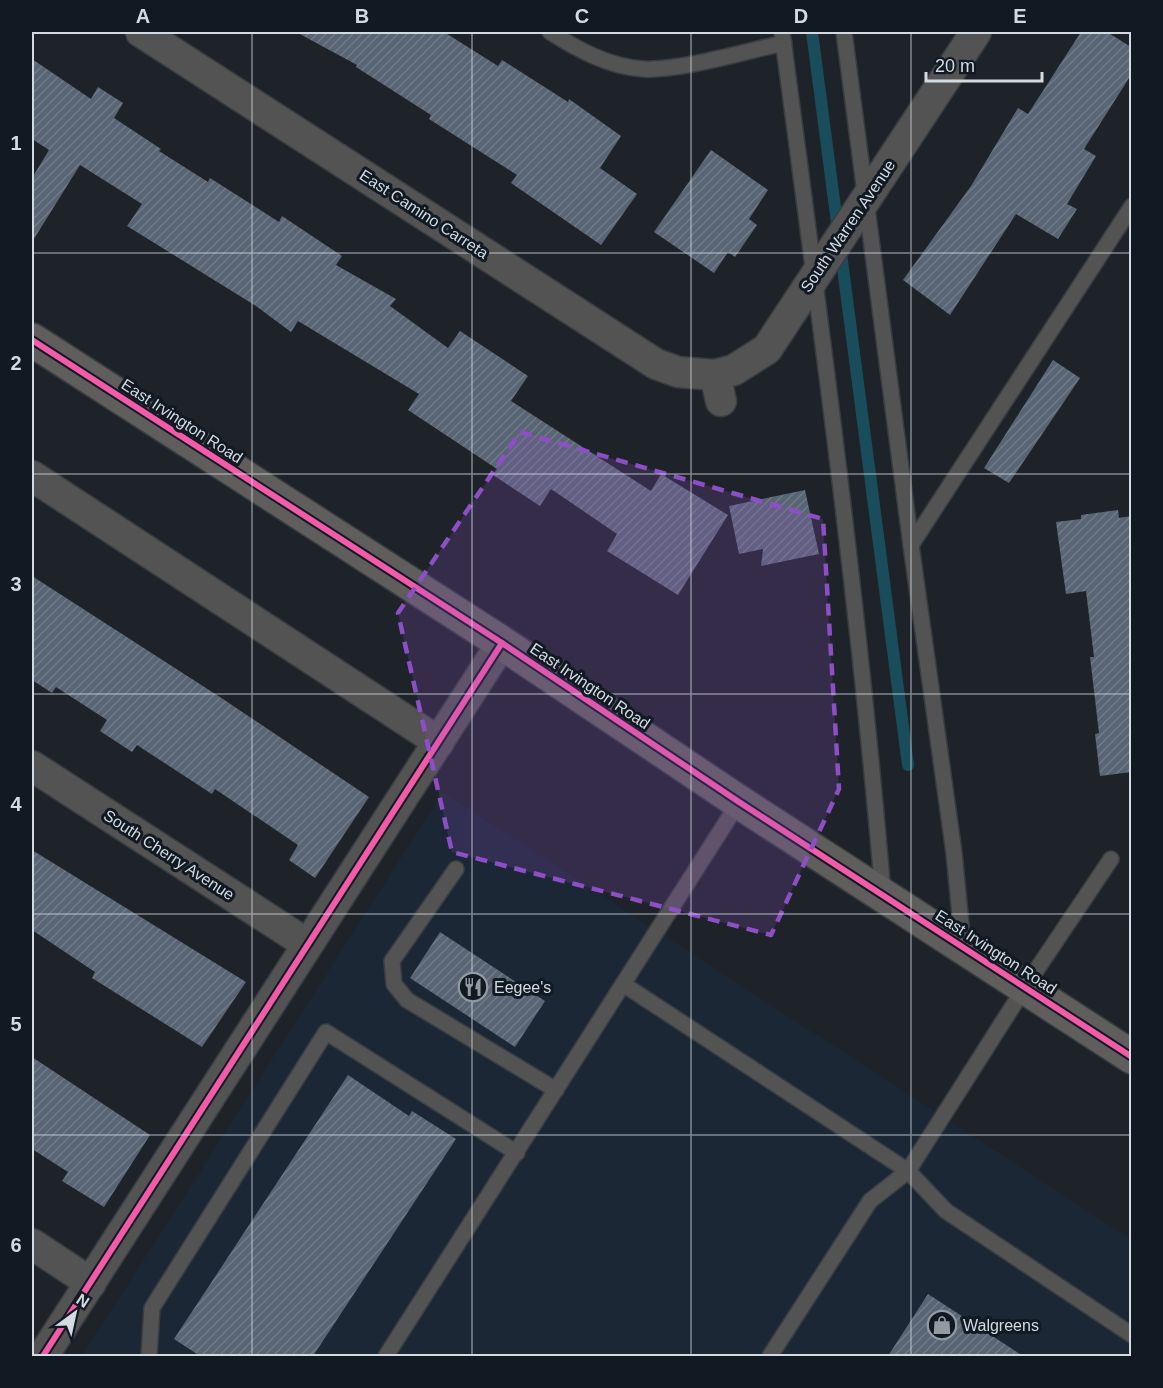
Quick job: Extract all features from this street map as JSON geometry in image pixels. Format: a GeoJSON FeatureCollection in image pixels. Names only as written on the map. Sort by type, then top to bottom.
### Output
{"type":"FeatureCollection","features":[{"type":"Feature","properties":{"kind":"main road","name":"East Irvington Road"},"geometry":{"type":"LineString","coordinates":[[32,340],[502,643],[739,802],[1131,1057]]}},
{"type":"Feature","properties":{"kind":"street","name":"East Camino Carreta"},"geometry":{"type":"LineString","coordinates":[[141,32],[656,364],[718,388]]}},
{"type":"Feature","properties":{"kind":"street","name":"South Warren Avenue"},"geometry":{"type":"LineString","coordinates":[[718,388],[734,370],[767,349],[976,32]]}},
{"type":"Feature","properties":{"kind":"street"},"geometry":{"type":"LineString","coordinates":[[32,476],[439,742]]}},
{"type":"Feature","properties":{"kind":"street"},"geometry":{"type":"LineString","coordinates":[[43,1356],[502,643]]}},
{"type":"Feature","properties":{"kind":"street","name":"South Cherry Avenue"},"geometry":{"type":"LineString","coordinates":[[32,766],[307,944]]}},
{"type":"Feature","properties":{"kind":"street"},"geometry":{"type":"LineString","coordinates":[[32,1244],[91,1283]]}},
{"type":"Feature","properties":{"kind":"lane"},"geometry":{"type":"LineString","coordinates":[[550,32],[569,44],[611,63],[644,69],[676,65],[783,37],[815,276],[876,804],[883,894]]}},
{"type":"Feature","properties":{"kind":"lane"},"geometry":{"type":"LineString","coordinates":[[844,32],[954,853],[964,949]]}},
{"type":"Feature","properties":{"kind":"lane"},"geometry":{"type":"LineString","coordinates":[[911,545],[1131,206]]}},
{"type":"Feature","properties":{"kind":"lane"},"geometry":{"type":"LineString","coordinates":[[386,1356],[739,802]]}},
{"type":"Feature","properties":{"kind":"lane"},"geometry":{"type":"LineString","coordinates":[[770,1356],[870,1201],[908,1172],[1025,987],[1111,859]]}},
{"type":"Feature","properties":{"kind":"lane"},"geometry":{"type":"LineString","coordinates":[[456,869],[392,961],[394,984],[406,1000],[556,1090]]}},
{"type":"Feature","properties":{"kind":"lane"},"geometry":{"type":"LineString","coordinates":[[623,984],[908,1172],[946,1211],[1131,1335]]}},
{"type":"Feature","properties":{"kind":"lane"},"geometry":{"type":"LineString","coordinates":[[149,1356],[152,1308],[326,1032],[516,1153]]}},
{"type":"Feature","properties":{"kind":"highlighted area"},"geometry":{"type":"Polygon","coordinates":[[[520,432],[823,519],[839,789],[771,935],[452,852],[398,613],[520,432]]]}},
{"type":"Feature","properties":{"kind":"shaded area"},"geometry":{"type":"Polygon","coordinates":[[[443,792],[1131,1239],[1131,1356],[82,1356],[443,792]]]}},
{"type":"Feature","properties":{"kind":"building"},"geometry":{"type":"Polygon","coordinates":[[[296,32],[444,32],[498,66],[502,60],[568,102],[569,99],[621,136],[600,168],[637,194],[601,245],[511,183],[517,175],[429,119],[431,115],[356,67],[357,65],[296,32]]]}},
{"type":"Feature","properties":{"kind":"building"},"geometry":{"type":"Polygon","coordinates":[[[1081,32],[1107,32],[1131,47],[1131,75],[1084,149],[1096,156],[1067,204],[1077,209],[1058,239],[1016,214],[950,315],[903,280],[971,186],[1018,108],[1028,114],[1081,32]]]}},
{"type":"Feature","properties":{"kind":"building"},"geometry":{"type":"Polygon","coordinates":[[[32,59],[91,99],[98,87],[123,103],[114,118],[161,149],[159,151],[208,182],[210,178],[279,222],[282,216],[342,256],[336,265],[396,299],[390,306],[448,348],[460,331],[528,376],[511,401],[651,491],[661,474],[728,515],[678,595],[607,551],[617,534],[551,489],[540,506],[493,475],[497,469],[408,410],[419,394],[298,321],[291,332],[256,306],[127,226],[142,204],[80,165],[32,242],[32,178],[49,150],[32,139],[32,59]]]}},
{"type":"Feature","properties":{"kind":"building"},"geometry":{"type":"Polygon","coordinates":[[[711,150],[768,190],[749,219],[757,225],[735,257],[728,252],[714,273],[654,232],[711,150]]]}},
{"type":"Feature","properties":{"kind":"building"},"geometry":{"type":"Polygon","coordinates":[[[1053,360],[1080,378],[1009,483],[984,468],[1053,360]]]}},
{"type":"Feature","properties":{"kind":"building"},"geometry":{"type":"Polygon","coordinates":[[[805,490],[819,554],[761,566],[763,549],[739,554],[729,506],[805,490]]]}},
{"type":"Feature","properties":{"kind":"building"},"geometry":{"type":"Polygon","coordinates":[[[1118,510],[1119,518],[1131,516],[1131,772],[1100,776],[1095,734],[1099,733],[1090,657],[1094,657],[1086,591],[1066,594],[1056,522],[1081,519],[1081,515],[1118,510]]]}},
{"type":"Feature","properties":{"kind":"building"},"geometry":{"type":"Polygon","coordinates":[[[32,576],[223,699],[369,797],[315,878],[289,860],[298,845],[215,789],[212,794],[137,745],[132,752],[100,731],[107,720],[56,687],[52,693],[32,680],[32,576]]]}},
{"type":"Feature","properties":{"kind":"building"},"geometry":{"type":"Polygon","coordinates":[[[32,850],[246,982],[202,1047],[92,978],[95,972],[32,930],[32,850]]]}},
{"type":"Feature","properties":{"kind":"building","name":"Eegee's"},"geometry":{"type":"Polygon","coordinates":[[[440,932],[545,1001],[515,1047],[410,978],[440,932]]]}},
{"type":"Feature","properties":{"kind":"building"},"geometry":{"type":"Polygon","coordinates":[[[32,1057],[150,1135],[104,1207],[62,1181],[68,1172],[32,1149],[32,1057]]]}},
{"type":"Feature","properties":{"kind":"building"},"geometry":{"type":"Polygon","coordinates":[[[348,1075],[409,1116],[412,1111],[456,1139],[313,1356],[200,1356],[174,1339],[348,1075]]]}},
{"type":"Feature","properties":{"kind":"building","name":"Walgreens"},"geometry":{"type":"Polygon","coordinates":[[[928,1294],[1023,1356],[888,1356],[928,1294]]]}},
{"type":"Feature","properties":{"kind":"waterway"},"geometry":{"type":"LineString","coordinates":[[812,32],[908,765]]}},
{"type":"Feature","properties":{"kind":"cycle path"},"geometry":{"type":"LineString","coordinates":[[32,340],[502,643],[739,802],[1132,1057]]}},
{"type":"Feature","properties":{"kind":"cycle path"},"geometry":{"type":"LineString","coordinates":[[43,1356],[502,643]]}},
{"type":"Feature","properties":{"kind":"place","name":"Eegee's"},"geometry":{"type":"Point","coordinates":[473,987]}},
{"type":"Feature","properties":{"kind":"place","name":"Walgreens"},"geometry":{"type":"Point","coordinates":[942,1325]}}]}
